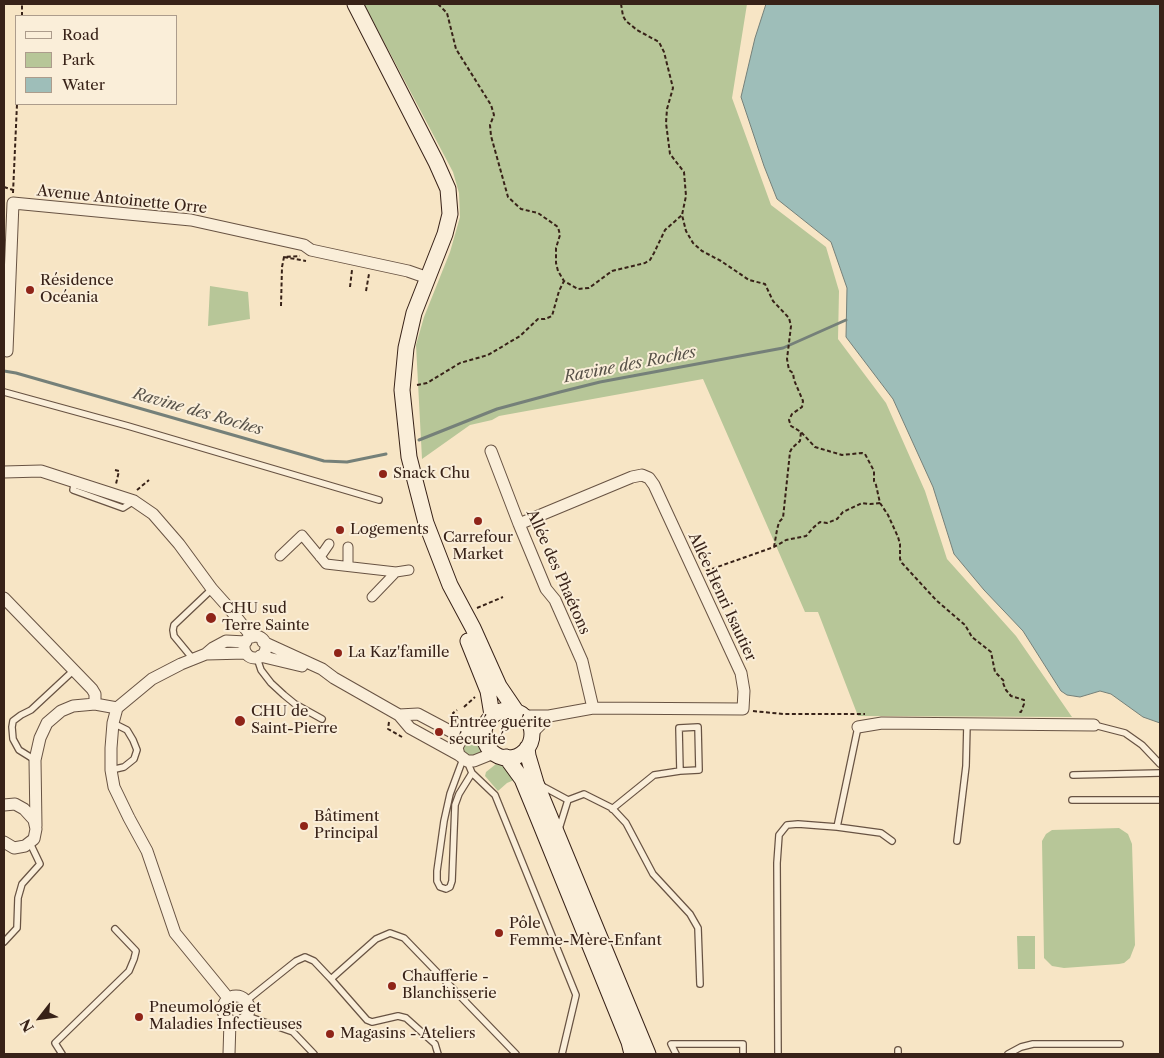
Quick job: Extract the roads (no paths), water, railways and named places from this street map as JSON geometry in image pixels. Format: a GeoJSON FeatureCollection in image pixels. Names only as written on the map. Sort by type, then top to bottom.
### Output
{"type":"FeatureCollection","features":[{"type":"Feature","properties":{"kind":"main road"},"geometry":{"type":"LineString","coordinates":[[355,4],[448,189],[450,214],[445,234],[414,314],[406,348],[402,390],[409,457],[416,490],[426,523],[450,585],[499,686],[530,727],[532,733],[527,748],[536,783],[648,1054]]}},
{"type":"Feature","properties":{"kind":"main road"},"geometry":{"type":"LineString","coordinates":[[450,585],[455,607],[488,691],[492,715]]}},
{"type":"Feature","properties":{"kind":"main road"},"geometry":{"type":"LineString","coordinates":[[520,714],[507,710],[499,711],[492,715],[485,729],[486,742],[522,779],[629,1042],[632,1054]]}},
{"type":"Feature","properties":{"kind":"main road"},"geometry":{"type":"LineString","coordinates":[[500,755],[518,755],[527,748]]}},
{"type":"Feature","properties":{"kind":"street","name":"Avenue Antoinette Orre"},"geometry":{"type":"LineString","coordinates":[[8,202],[177,218],[304,245],[311,250],[408,271],[428,278]]}},
{"type":"Feature","properties":{"kind":"street"},"geometry":{"type":"LineString","coordinates":[[7,351],[8,202]]}},
{"type":"Feature","properties":{"kind":"street","name":"Allée des Phaétons"},"geometry":{"type":"LineString","coordinates":[[491,451],[546,588],[555,600],[582,661],[593,708]]}},
{"type":"Feature","properties":{"kind":"street"},"geometry":{"type":"LineString","coordinates":[[4,472],[41,471],[134,501],[153,514],[179,544],[212,589],[230,608],[254,648]]}},
{"type":"Feature","properties":{"kind":"street","name":"Allée Henri Isautier"},"geometry":{"type":"LineString","coordinates":[[519,524],[632,477],[642,475],[649,478],[654,485],[741,673],[744,691],[743,709],[593,708]]}},
{"type":"Feature","properties":{"kind":"street"},"geometry":{"type":"LineString","coordinates":[[280,556],[302,535],[326,564],[396,572],[409,570]]}},
{"type":"Feature","properties":{"kind":"street"},"geometry":{"type":"LineString","coordinates":[[320,557],[329,544]]}},
{"type":"Feature","properties":{"kind":"street"},"geometry":{"type":"LineString","coordinates":[[348,547],[348,566]]}},
{"type":"Feature","properties":{"kind":"street"},"geometry":{"type":"LineString","coordinates":[[372,597],[396,572]]}},
{"type":"Feature","properties":{"kind":"street"},"geometry":{"type":"LineString","coordinates":[[4,598],[94,691],[95,704]]}},
{"type":"Feature","properties":{"kind":"street"},"geometry":{"type":"LineString","coordinates":[[229,999],[175,933],[147,851],[128,818],[114,787],[111,770],[111,748],[113,723],[117,708],[152,679],[181,664],[206,654],[254,648],[334,678],[399,715],[410,728],[463,758],[474,762],[500,755]]}},
{"type":"Feature","properties":{"kind":"street"},"geometry":{"type":"LineString","coordinates":[[4,842],[18,848],[30,843],[36,835],[36,760],[40,738],[47,723],[61,711],[73,706],[95,704],[117,708]]}},
{"type":"Feature","properties":{"kind":"street"},"geometry":{"type":"LineString","coordinates":[[520,714],[548,716],[593,708]]}},
{"type":"Feature","properties":{"kind":"street"},"geometry":{"type":"LineString","coordinates":[[399,715],[418,714],[450,731],[465,734],[485,729]]}},
{"type":"Feature","properties":{"kind":"street"},"geometry":{"type":"LineString","coordinates":[[532,733],[548,716]]}},
{"type":"Feature","properties":{"kind":"street"},"geometry":{"type":"LineString","coordinates":[[858,727],[882,723],[1094,725]]}},
{"type":"Feature","properties":{"kind":"street"},"geometry":{"type":"LineString","coordinates":[[463,758],[457,747],[465,734]]}},
{"type":"Feature","properties":{"kind":"street"},"geometry":{"type":"LineString","coordinates":[[4,805],[19,806],[31,817],[36,826]]}},
{"type":"Feature","properties":{"kind":"street"},"geometry":{"type":"LineString","coordinates":[[238,997],[246,1001],[249,1010],[243,1021],[234,1022],[226,1017],[225,1004],[229,999],[238,997]]}},
{"type":"Feature","properties":{"kind":"street"},"geometry":{"type":"LineString","coordinates":[[229,1054],[234,1022]]}},
{"type":"Feature","properties":{"kind":"street"},"geometry":{"type":"LineString","coordinates":[[234,1022],[234,1054]]}},
{"type":"Feature","properties":{"kind":"lane"},"geometry":{"type":"LineString","coordinates":[[4,392],[128,426],[379,500]]}},
{"type":"Feature","properties":{"kind":"lane"},"geometry":{"type":"LineString","coordinates":[[193,659],[174,636],[174,626],[212,589]]}},
{"type":"Feature","properties":{"kind":"lane"},"geometry":{"type":"LineString","coordinates":[[254,648],[261,670],[271,684],[295,704],[322,719]]}},
{"type":"Feature","properties":{"kind":"lane"},"geometry":{"type":"LineString","coordinates":[[36,760],[19,750],[13,739],[13,721],[31,710],[74,670]]}},
{"type":"Feature","properties":{"kind":"lane"},"geometry":{"type":"LineString","coordinates":[[111,770],[124,768],[134,759],[137,750],[127,730],[113,723]]}},
{"type":"Feature","properties":{"kind":"lane"},"geometry":{"type":"LineString","coordinates":[[957,841],[966,766],[967,724]]}},
{"type":"Feature","properties":{"kind":"lane"},"geometry":{"type":"LineString","coordinates":[[1094,725],[1125,733],[1142,745],[1160,764]]}},
{"type":"Feature","properties":{"kind":"lane"},"geometry":{"type":"LineString","coordinates":[[612,809],[654,774],[699,770],[698,727],[679,728],[680,771]]}},
{"type":"Feature","properties":{"kind":"lane"},"geometry":{"type":"LineString","coordinates":[[837,826],[858,727]]}},
{"type":"Feature","properties":{"kind":"lane"},"geometry":{"type":"LineString","coordinates":[[463,758],[450,794],[442,830],[437,881],[440,887],[446,889],[450,887],[452,881],[455,806],[459,794],[472,772]]}},
{"type":"Feature","properties":{"kind":"lane"},"geometry":{"type":"LineString","coordinates":[[463,758],[472,772],[495,795],[576,995],[562,1054]]}},
{"type":"Feature","properties":{"kind":"lane"},"geometry":{"type":"LineString","coordinates":[[1073,775],[1160,772]]}},
{"type":"Feature","properties":{"kind":"lane"},"geometry":{"type":"LineString","coordinates":[[536,783],[568,800],[584,794],[612,809],[626,823],[653,874],[690,914],[698,928],[700,984]]}},
{"type":"Feature","properties":{"kind":"lane"},"geometry":{"type":"LineString","coordinates":[[557,836],[568,800]]}},
{"type":"Feature","properties":{"kind":"lane"},"geometry":{"type":"LineString","coordinates":[[1072,800],[1160,800]]}},
{"type":"Feature","properties":{"kind":"lane"},"geometry":{"type":"LineString","coordinates":[[778,1054],[777,863],[779,835],[787,825],[837,826],[881,833],[892,841]]}},
{"type":"Feature","properties":{"kind":"lane"},"geometry":{"type":"LineString","coordinates":[[4,942],[17,928],[18,898],[22,884],[40,864],[30,843]]}},
{"type":"Feature","properties":{"kind":"lane"},"geometry":{"type":"LineString","coordinates":[[62,1054],[56,1043],[128,971],[134,959],[136,950],[115,929]]}},
{"type":"Feature","properties":{"kind":"lane"},"geometry":{"type":"LineString","coordinates":[[331,979],[376,939],[390,933],[397,934],[404,938],[516,1054]]}},
{"type":"Feature","properties":{"kind":"lane"},"geometry":{"type":"LineString","coordinates":[[246,1001],[296,962],[306,957],[314,961],[367,1020],[372,1022],[398,1016],[406,1018],[435,1044],[438,1054]]}},
{"type":"Feature","properties":{"kind":"lane"},"geometry":{"type":"LineString","coordinates":[[247,1016],[293,1032],[314,1054]]}},
{"type":"Feature","properties":{"kind":"lane"},"geometry":{"type":"LineString","coordinates":[[676,1054],[671,1044],[743,1044],[743,1054]]}},
{"type":"Feature","properties":{"kind":"lane"},"geometry":{"type":"LineString","coordinates":[[1008,1054],[1021,1047],[1033,1044],[1120,1044]]}},
{"type":"Feature","properties":{"kind":"water"},"geometry":{"type":"Polygon","coordinates":[[[766,4],[1160,4],[1160,723],[1143,717],[1111,694],[1100,691],[1080,697],[1067,695],[1061,691],[1023,631],[984,590],[954,554],[933,487],[893,399],[846,337],[847,288],[831,242],[777,199],[764,166],[741,97],[755,38],[766,4]]]}},
{"type":"Feature","properties":{"kind":"waterway","name":"Ravine des Roches"},"geometry":{"type":"LineString","coordinates":[[419,440],[497,409],[560,392],[600,382],[783,348],[846,320]]}},
{"type":"Feature","properties":{"kind":"waterway","name":"Ravine des Roches"},"geometry":{"type":"LineString","coordinates":[[4,371],[324,461],[347,462],[386,454]]}},
{"type":"Feature","properties":{"kind":"place","name":"Résidence Océania"},"geometry":{"type":"Point","coordinates":[30,290]}},
{"type":"Feature","properties":{"kind":"place","name":"Snack Chu"},"geometry":{"type":"Point","coordinates":[383,474]}},
{"type":"Feature","properties":{"kind":"place","name":"Carrefour Market"},"geometry":{"type":"Point","coordinates":[478,521]}},
{"type":"Feature","properties":{"kind":"place","name":"Logements"},"geometry":{"type":"Point","coordinates":[340,530]}},
{"type":"Feature","properties":{"kind":"place","name":"CHU sud Terre Sainte"},"geometry":{"type":"Point","coordinates":[211,618]}},
{"type":"Feature","properties":{"kind":"place","name":"La Kaz'famille"},"geometry":{"type":"Point","coordinates":[338,653]}},
{"type":"Feature","properties":{"kind":"place","name":"CHU de Saint-Pierre"},"geometry":{"type":"Point","coordinates":[240,721]}},
{"type":"Feature","properties":{"kind":"place","name":"Entrée guérite sécurité"},"geometry":{"type":"Point","coordinates":[439,732]}},
{"type":"Feature","properties":{"kind":"place","name":"Bâtiment Principal"},"geometry":{"type":"Point","coordinates":[304,826]}},
{"type":"Feature","properties":{"kind":"place","name":"Pôle Femme-Mère-Enfant"},"geometry":{"type":"Point","coordinates":[499,933]}},
{"type":"Feature","properties":{"kind":"place","name":"Chaufferie - Blanchisserie"},"geometry":{"type":"Point","coordinates":[392,986]}},
{"type":"Feature","properties":{"kind":"place","name":"Pneumologie et Maladies Infectieuses"},"geometry":{"type":"Point","coordinates":[139,1017]}},
{"type":"Feature","properties":{"kind":"place","name":"Magasins - Ateliers"},"geometry":{"type":"Point","coordinates":[330,1034]}}]}
